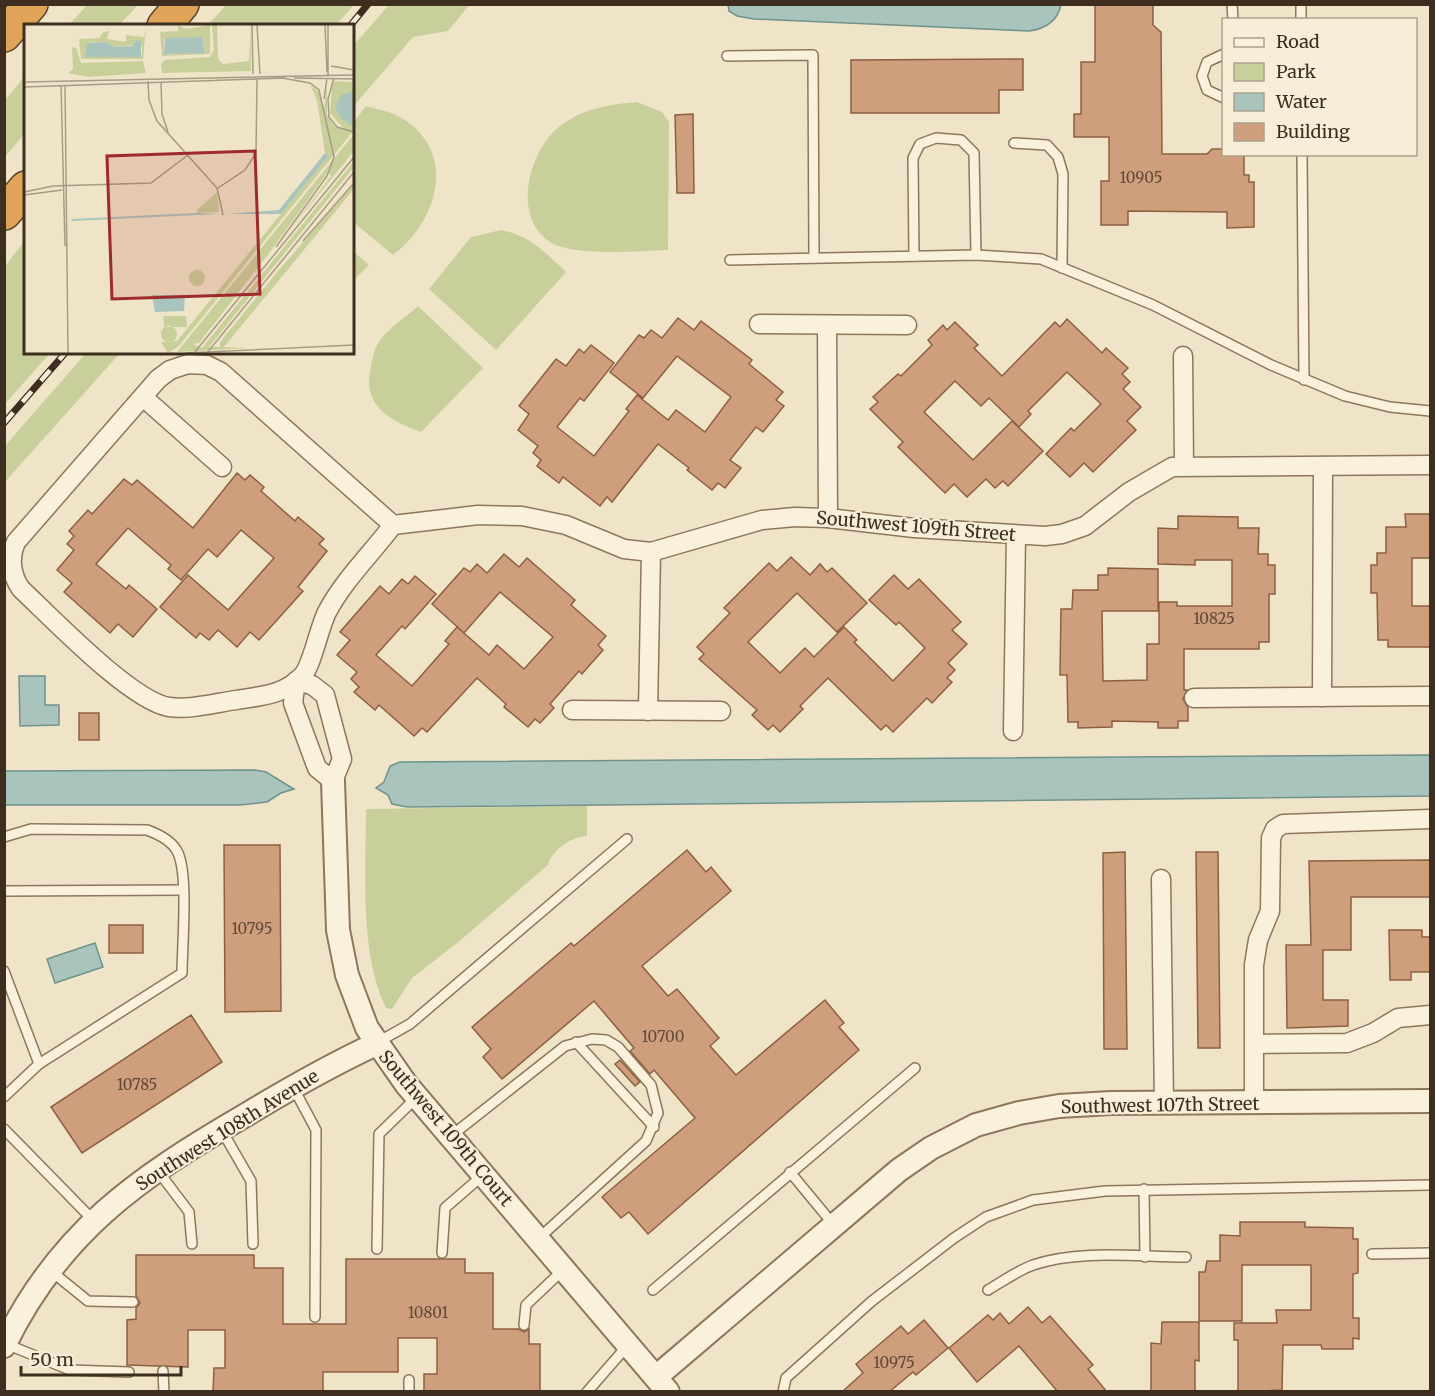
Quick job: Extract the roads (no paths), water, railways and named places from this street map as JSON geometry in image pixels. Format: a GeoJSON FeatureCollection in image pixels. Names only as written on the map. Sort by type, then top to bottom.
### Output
{"type":"FeatureCollection","features":[{"type":"Feature","properties":{"kind":"highway"},"geometry":{"type":"LineString","coordinates":[[4,35],[31,4]]}},
{"type":"Feature","properties":{"kind":"highway"},"geometry":{"type":"LineString","coordinates":[[166,24],[182,4]]}},
{"type":"Feature","properties":{"kind":"highway"},"geometry":{"type":"LineString","coordinates":[[4,213],[24,190]]}},
{"type":"Feature","properties":{"kind":"street"},"geometry":{"type":"LineString","coordinates":[[759,324],[907,325]]}},
{"type":"Feature","properties":{"kind":"street"},"geometry":{"type":"LineString","coordinates":[[827,324],[828,518]]}},
{"type":"Feature","properties":{"kind":"street"},"geometry":{"type":"LineString","coordinates":[[1183,357],[1184,466]]}},
{"type":"Feature","properties":{"kind":"street"},"geometry":{"type":"LineString","coordinates":[[188,364],[207,365],[214,368],[393,525],[341,589],[329,609],[319,629],[305,673],[296,681],[272,694],[182,707],[160,705],[140,694],[115,674],[18,584],[12,560],[16,542],[143,397],[170,369],[188,364]]}},
{"type":"Feature","properties":{"kind":"street"},"geometry":{"type":"LineString","coordinates":[[143,397],[222,467]]}},
{"type":"Feature","properties":{"kind":"street","name":"Southwest 109th Street"},"geometry":{"type":"LineString","coordinates":[[393,525],[478,515],[522,516],[566,525],[624,549],[651,552],[762,520],[828,518],[914,528],[1045,536],[1079,529],[1159,472],[1184,466],[1431,465]]}},
{"type":"Feature","properties":{"kind":"street"},"geometry":{"type":"LineString","coordinates":[[1322,697],[1323,466]]}},
{"type":"Feature","properties":{"kind":"street"},"geometry":{"type":"LineString","coordinates":[[1013,731],[1016,535]]}},
{"type":"Feature","properties":{"kind":"street"},"geometry":{"type":"LineString","coordinates":[[648,711],[651,552]]}},
{"type":"Feature","properties":{"kind":"street"},"geometry":{"type":"LineString","coordinates":[[296,681],[293,703],[317,768],[333,781]]}},
{"type":"Feature","properties":{"kind":"street","name":"Southwest 109th Court"},"geometry":{"type":"LineString","coordinates":[[296,681],[312,685],[325,695],[342,759],[333,781],[336,901],[343,958],[358,1007],[376,1044],[417,1097],[661,1387]]}},
{"type":"Feature","properties":{"kind":"street"},"geometry":{"type":"LineString","coordinates":[[1194,698],[1431,696]]}},
{"type":"Feature","properties":{"kind":"street"},"geometry":{"type":"LineString","coordinates":[[572,710],[721,711]]}},
{"type":"Feature","properties":{"kind":"street"},"geometry":{"type":"LineString","coordinates":[[1254,1103],[1254,965],[1256,946],[1270,911],[1271,838],[1275,830],[1283,824],[1431,819]]}},
{"type":"Feature","properties":{"kind":"street"},"geometry":{"type":"LineString","coordinates":[[1161,879],[1164,1103]]}},
{"type":"Feature","properties":{"kind":"street"},"geometry":{"type":"LineString","coordinates":[[1255,1044],[1347,1042],[1373,1034],[1398,1018],[1431,1015]]}},
{"type":"Feature","properties":{"kind":"street","name":"Southwest 108th Avenue"},"geometry":{"type":"LineString","coordinates":[[5,1345],[24,1308],[49,1270],[93,1220],[157,1170],[221,1130],[293,1087],[376,1044]]}},
{"type":"Feature","properties":{"kind":"street","name":"Southwest 107th Street"},"geometry":{"type":"LineString","coordinates":[[661,1387],[833,1224],[920,1155],[976,1125],[1008,1115],[1059,1106],[1431,1101]]}},
{"type":"Feature","properties":{"kind":"lane"},"geometry":{"type":"LineString","coordinates":[[727,56],[813,55],[814,258]]}},
{"type":"Feature","properties":{"kind":"lane"},"geometry":{"type":"LineString","coordinates":[[1222,55],[1207,62],[1202,76],[1207,90],[1222,97]]}},
{"type":"Feature","properties":{"kind":"lane"},"geometry":{"type":"LineString","coordinates":[[914,256],[913,158],[920,144],[936,138],[961,140],[974,153],[976,255]]}},
{"type":"Feature","properties":{"kind":"lane"},"geometry":{"type":"LineString","coordinates":[[1014,143],[1047,145],[1062,165],[1062,268]]}},
{"type":"Feature","properties":{"kind":"lane"},"geometry":{"type":"LineString","coordinates":[[1302,156],[1304,380]]}},
{"type":"Feature","properties":{"kind":"lane"},"geometry":{"type":"LineString","coordinates":[[730,260],[1026,256],[1153,305],[1304,380],[1373,404],[1431,411]]}},
{"type":"Feature","properties":{"kind":"lane"},"geometry":{"type":"LineString","coordinates":[[4,837],[31,829],[147,830],[162,837],[177,851],[181,863],[183,890],[183,974],[39,1064],[4,1097]]}},
{"type":"Feature","properties":{"kind":"lane"},"geometry":{"type":"LineString","coordinates":[[376,1044],[410,1024],[627,839]]}},
{"type":"Feature","properties":{"kind":"lane"},"geometry":{"type":"LineString","coordinates":[[4,891],[183,890]]}},
{"type":"Feature","properties":{"kind":"lane"},"geometry":{"type":"LineString","coordinates":[[4,970],[39,1064]]}},
{"type":"Feature","properties":{"kind":"lane"},"geometry":{"type":"LineString","coordinates":[[451,1136],[565,1046],[576,1042],[599,1039],[618,1047],[653,1088],[658,1109],[654,1127],[646,1141],[538,1239]]}},
{"type":"Feature","properties":{"kind":"lane"},"geometry":{"type":"LineString","coordinates":[[576,1042],[654,1127]]}},
{"type":"Feature","properties":{"kind":"lane"},"geometry":{"type":"LineString","coordinates":[[653,1290],[915,1068]]}},
{"type":"Feature","properties":{"kind":"lane"},"geometry":{"type":"LineString","coordinates":[[293,1087],[316,1130],[315,1317]]}},
{"type":"Feature","properties":{"kind":"lane"},"geometry":{"type":"LineString","coordinates":[[377,1250],[379,1134],[417,1097]]}},
{"type":"Feature","properties":{"kind":"lane"},"geometry":{"type":"LineString","coordinates":[[4,1129],[93,1220]]}},
{"type":"Feature","properties":{"kind":"lane"},"geometry":{"type":"LineString","coordinates":[[221,1130],[251,1181],[253,1244]]}},
{"type":"Feature","properties":{"kind":"lane"},"geometry":{"type":"LineString","coordinates":[[157,1170],[189,1212],[192,1244]]}},
{"type":"Feature","properties":{"kind":"lane"},"geometry":{"type":"LineString","coordinates":[[790,1173],[833,1224]]}},
{"type":"Feature","properties":{"kind":"lane"},"geometry":{"type":"LineString","coordinates":[[442,1254],[442,1214],[446,1207],[483,1174]]}},
{"type":"Feature","properties":{"kind":"lane"},"geometry":{"type":"LineString","coordinates":[[783,1392],[786,1377],[872,1301],[954,1238],[986,1217],[1033,1200],[1055,1195],[1144,1190],[1431,1185]]}},
{"type":"Feature","properties":{"kind":"lane"},"geometry":{"type":"LineString","coordinates":[[1144,1190],[1145,1257]]}},
{"type":"Feature","properties":{"kind":"lane"},"geometry":{"type":"LineString","coordinates":[[1372,1254],[1431,1253]]}},
{"type":"Feature","properties":{"kind":"lane"},"geometry":{"type":"LineString","coordinates":[[988,1290],[1025,1269],[1050,1261],[1093,1257],[1186,1257]]}},
{"type":"Feature","properties":{"kind":"lane"},"geometry":{"type":"LineString","coordinates":[[524,1325],[524,1310],[528,1303],[564,1269]]}},
{"type":"Feature","properties":{"kind":"lane"},"geometry":{"type":"LineString","coordinates":[[49,1270],[88,1301],[133,1302]]}},
{"type":"Feature","properties":{"kind":"lane"},"geometry":{"type":"LineString","coordinates":[[5,1345],[70,1370],[129,1372]]}},
{"type":"Feature","properties":{"kind":"lane"},"geometry":{"type":"LineString","coordinates":[[586,1392],[628,1345]]}},
{"type":"Feature","properties":{"kind":"lane"},"geometry":{"type":"LineString","coordinates":[[163,1371],[164,1392]]}},
{"type":"Feature","properties":{"kind":"lane"},"geometry":{"type":"LineString","coordinates":[[408,1392],[409,1380]]}},
{"type":"Feature","properties":{"kind":"water"},"geometry":{"type":"Polygon","coordinates":[[[728,4],[1061,5],[1057,16],[1050,24],[1029,31],[754,19],[737,16],[729,11],[728,4]]]}},
{"type":"Feature","properties":{"kind":"water"},"geometry":{"type":"Polygon","coordinates":[[[19,676],[45,676],[45,705],[59,705],[59,725],[20,726],[19,676]]]}},
{"type":"Feature","properties":{"kind":"water"},"geometry":{"type":"Polygon","coordinates":[[[1430,755],[1430,796],[407,807],[392,804],[388,795],[376,788],[384,782],[390,766],[400,762],[1430,755]]]}},
{"type":"Feature","properties":{"kind":"water"},"geometry":{"type":"Polygon","coordinates":[[[255,770],[266,772],[294,789],[281,793],[267,802],[240,805],[5,805],[5,771],[255,770]]]}},
{"type":"Feature","properties":{"kind":"water"},"geometry":{"type":"Polygon","coordinates":[[[95,943],[103,967],[55,983],[47,959],[95,943]]]}},
{"type":"Feature","properties":{"kind":"railway"},"geometry":{"type":"LineString","coordinates":[[352,24],[368,4]]}},
{"type":"Feature","properties":{"kind":"railway"},"geometry":{"type":"LineString","coordinates":[[4,423],[64,354]]}}]}
